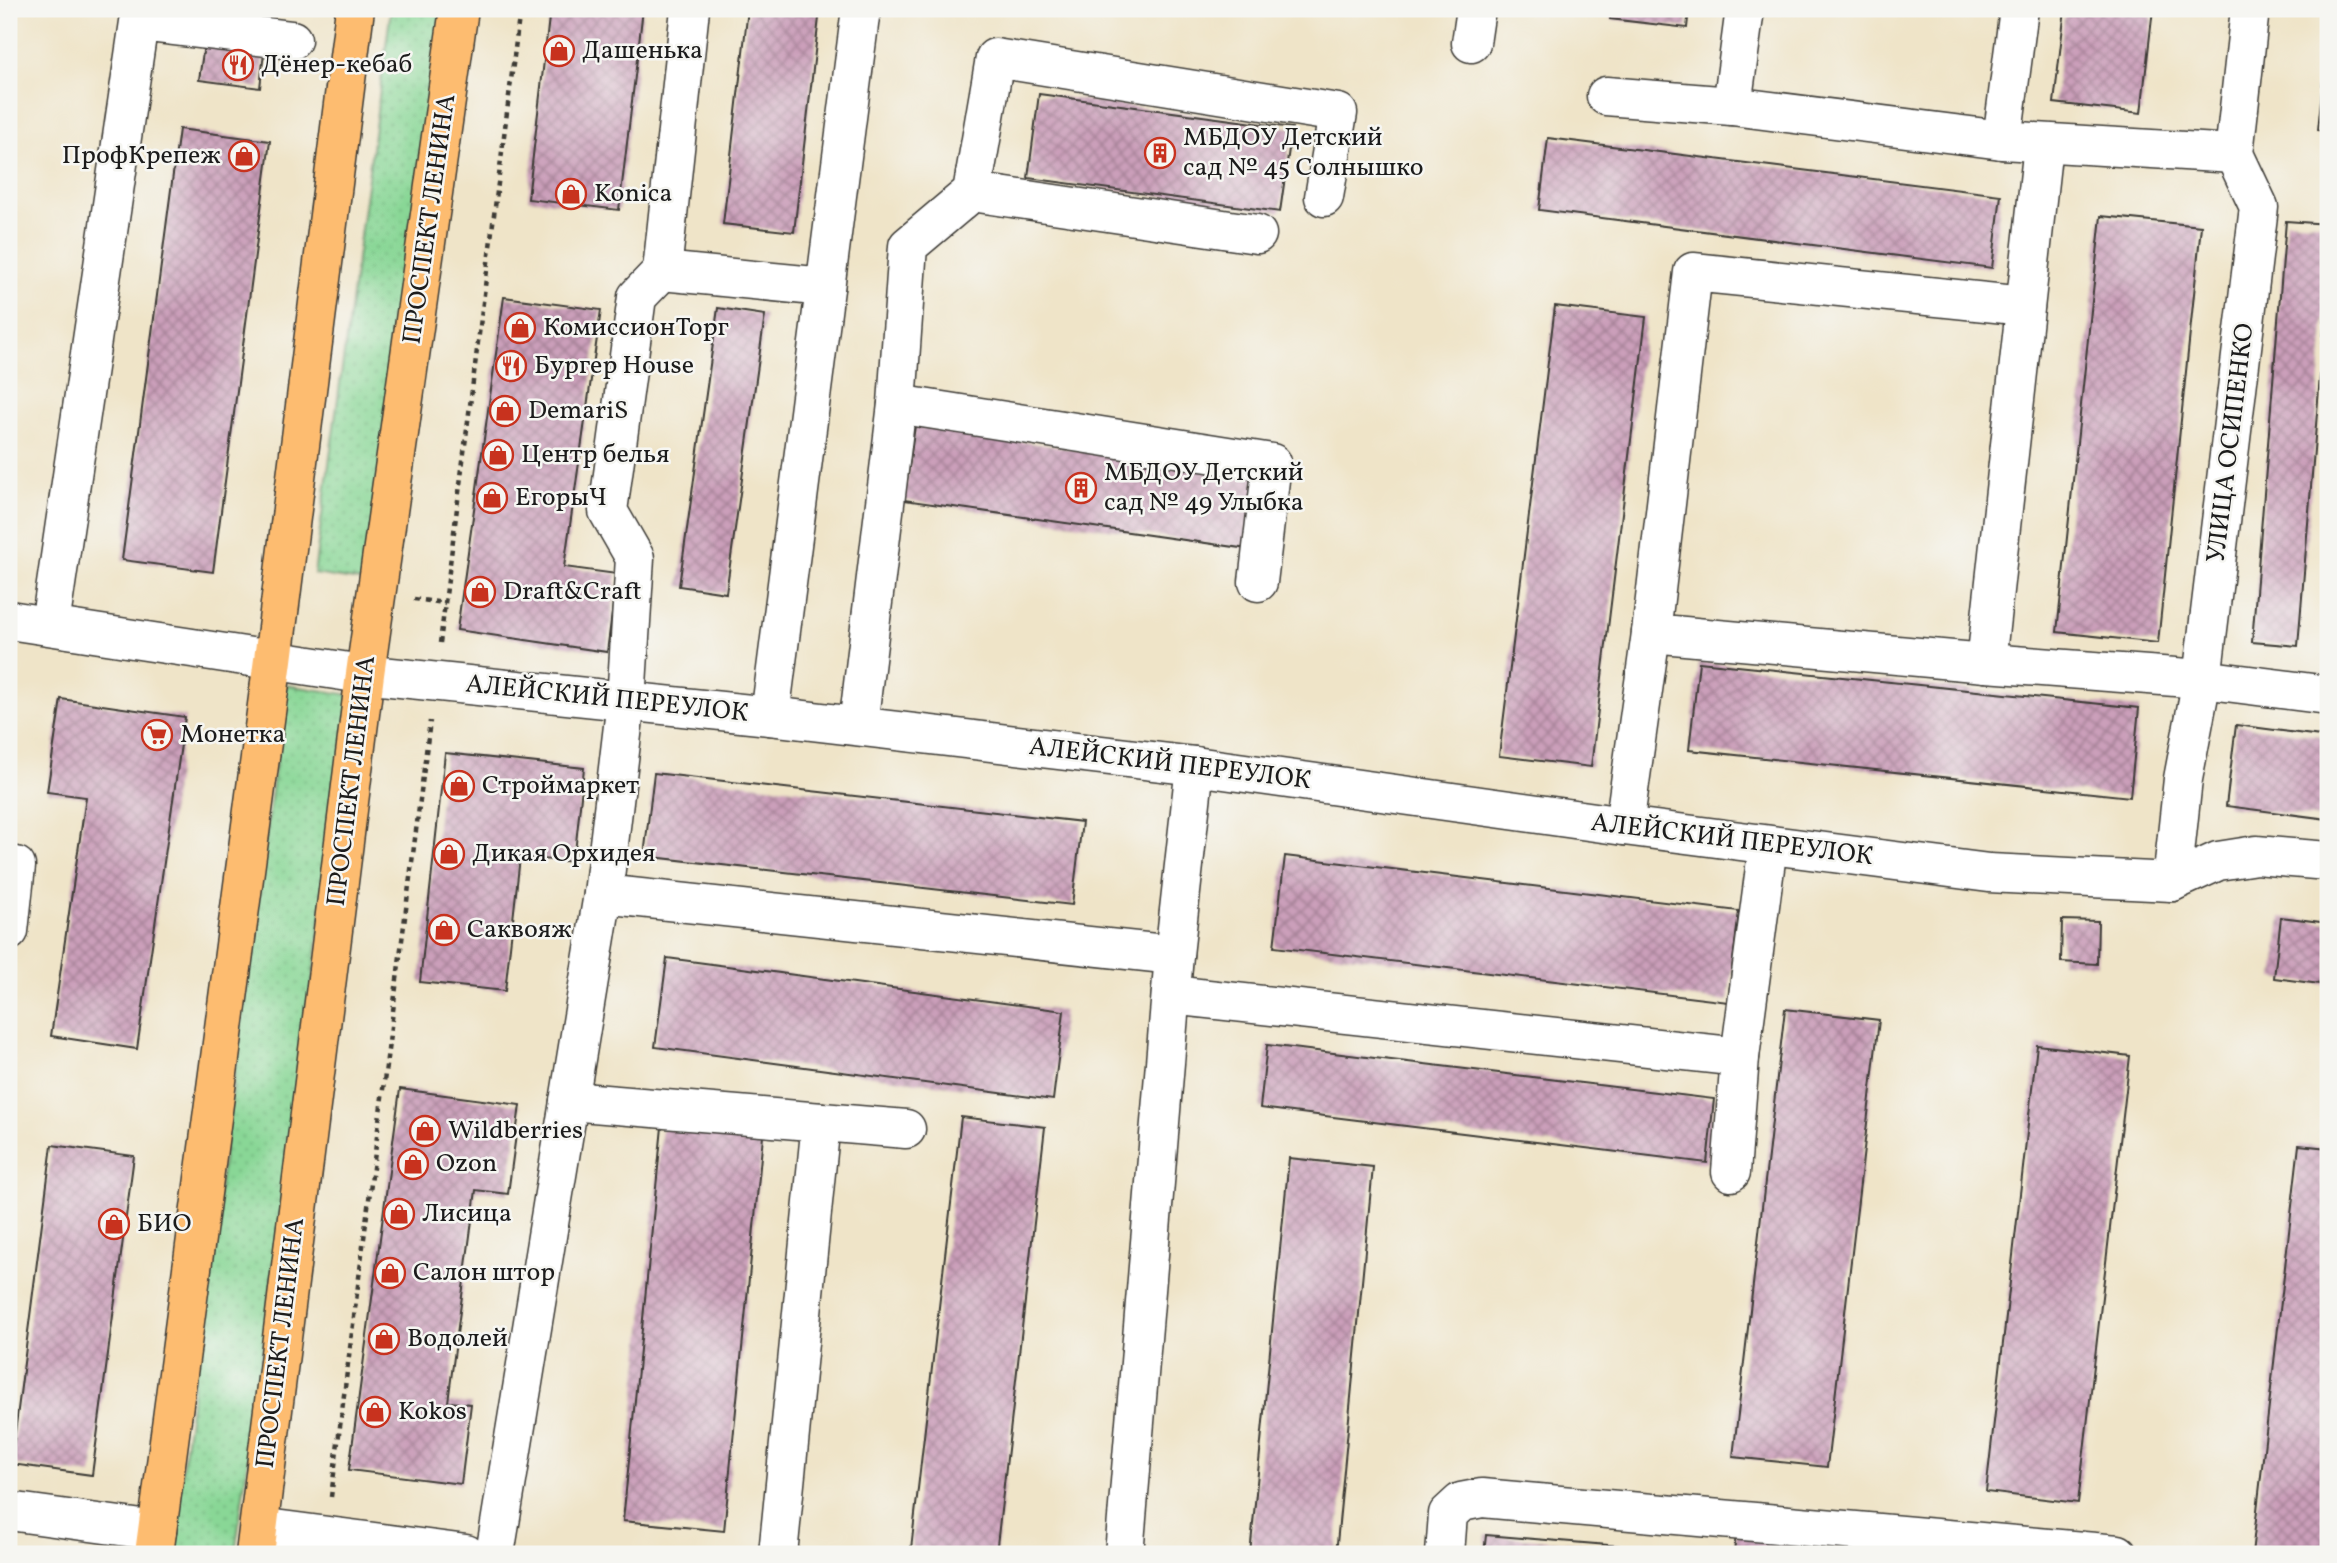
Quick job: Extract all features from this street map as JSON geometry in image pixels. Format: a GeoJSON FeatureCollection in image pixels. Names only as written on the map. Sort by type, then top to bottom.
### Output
{"type":"FeatureCollection","features":[{"type":"Feature","properties":{"kind":"main road"},"geometry":{"type":"LineString","coordinates":[[156,1543],[274,660],[355,9]]}},
{"type":"Feature","properties":{"kind":"main road","name":"ПРОСПЕКТ ЛЕНИНА"},"geometry":{"type":"LineString","coordinates":[[257,1541],[365,674],[459,9]]}},
{"type":"Feature","properties":{"kind":"street"},"geometry":{"type":"LineString","coordinates":[[495,1554],[603,894],[626,701],[635,558],[608,511],[637,297],[662,271],[690,9]]}},
{"type":"Feature","properties":{"kind":"street"},"geometry":{"type":"LineString","coordinates":[[770,716],[861,9]]}},
{"type":"Feature","properties":{"kind":"street"},"geometry":{"type":"LineString","coordinates":[[1732,106],[1745,9]]}},
{"type":"Feature","properties":{"kind":"street"},"geometry":{"type":"LineString","coordinates":[[2002,140],[2019,9]]}},
{"type":"Feature","properties":{"kind":"street"},"geometry":{"type":"LineString","coordinates":[[1606,96],[1732,106],[2043,145],[2234,154],[2250,9]]}},
{"type":"Feature","properties":{"kind":"street"},"geometry":{"type":"LineString","coordinates":[[50,625],[140,16],[292,40]]}},
{"type":"Feature","properties":{"kind":"street"},"geometry":{"type":"LineString","coordinates":[[858,726],[897,404],[908,246],[972,192],[995,58],[1338,113],[1324,197]]}},
{"type":"Feature","properties":{"kind":"street"},"geometry":{"type":"LineString","coordinates":[[1986,663],[2043,145]]}},
{"type":"Feature","properties":{"kind":"street","name":"УЛИЦА ОСИПЕНКО"},"geometry":{"type":"LineString","coordinates":[[2172,882],[2183,779],[2202,678],[2259,207],[2234,154]]}},
{"type":"Feature","properties":{"kind":"street"},"geometry":{"type":"LineString","coordinates":[[972,192],[1257,234]]}},
{"type":"Feature","properties":{"kind":"street"},"geometry":{"type":"LineString","coordinates":[[662,271],[825,287]]}},
{"type":"Feature","properties":{"kind":"street"},"geometry":{"type":"LineString","coordinates":[[1624,826],[1651,633],[1693,272],[2025,306]]}},
{"type":"Feature","properties":{"kind":"street"},"geometry":{"type":"LineString","coordinates":[[897,404],[1272,463],[1258,582]]}},
{"type":"Feature","properties":{"kind":"street","name":"АЛЕЙСКИЙ ПЕРЕУЛОК"},"geometry":{"type":"LineString","coordinates":[[9,620],[365,674],[770,716],[1195,766],[1624,826],[1989,873],[2172,882],[2218,861],[2256,855],[2328,861]]}},
{"type":"Feature","properties":{"kind":"street"},"geometry":{"type":"LineString","coordinates":[[1651,633],[1986,663],[2202,678],[2328,695]]}},
{"type":"Feature","properties":{"kind":"street"},"geometry":{"type":"LineString","coordinates":[[1124,1554],[1174,956],[1195,766]]}},
{"type":"Feature","properties":{"kind":"street"},"geometry":{"type":"LineString","coordinates":[[1731,1172],[1740,1057],[1768,845]]}},
{"type":"Feature","properties":{"kind":"street"},"geometry":{"type":"LineString","coordinates":[[9,865],[16,866],[9,931]]}},
{"type":"Feature","properties":{"kind":"street"},"geometry":{"type":"LineString","coordinates":[[603,894],[1174,956]]}},
{"type":"Feature","properties":{"kind":"street"},"geometry":{"type":"LineString","coordinates":[[1171,995],[1740,1057]]}},
{"type":"Feature","properties":{"kind":"street"},"geometry":{"type":"LineString","coordinates":[[569,1101],[906,1129]]}},
{"type":"Feature","properties":{"kind":"street"},"geometry":{"type":"LineString","coordinates":[[778,1554],[821,1122]]}},
{"type":"Feature","properties":{"kind":"street"},"geometry":{"type":"LineString","coordinates":[[1444,1554],[1448,1514],[1461,1502],[1482,1498],[1984,1547],[2118,1554]]}},
{"type":"Feature","properties":{"kind":"street"},"geometry":{"type":"LineString","coordinates":[[9,1511],[156,1543]]}},
{"type":"Feature","properties":{"kind":"street"},"geometry":{"type":"LineString","coordinates":[[257,1541],[326,1536],[467,1554]]}},
{"type":"Feature","properties":{"kind":"path"},"geometry":{"type":"LineString","coordinates":[[326,1536],[520,9]]}},
{"type":"Feature","properties":{"kind":"green space"},"geometry":{"type":"Polygon","coordinates":[[[391,9],[442,9],[368,582],[314,574],[391,9]]]}},
{"type":"Feature","properties":{"kind":"green space"},"geometry":{"type":"Polygon","coordinates":[[[286,685],[351,695],[235,1554],[171,1554],[286,685]]]}},
{"type":"Feature","properties":{"kind":"building"},"geometry":{"type":"Polygon","coordinates":[[[228,9],[266,9],[265,15],[228,9]]]}},
{"type":"Feature","properties":{"kind":"building"},"geometry":{"type":"Polygon","coordinates":[[[550,9],[643,9],[619,210],[528,199],[550,9]]]}},
{"type":"Feature","properties":{"kind":"building"},"geometry":{"type":"Polygon","coordinates":[[[748,9],[820,9],[794,232],[723,224],[748,9]]]}},
{"type":"Feature","properties":{"kind":"building"},"geometry":{"type":"Polygon","coordinates":[[[1611,9],[1689,9],[1687,28],[1610,19],[1611,9]]]}},
{"type":"Feature","properties":{"kind":"building"},"geometry":{"type":"Polygon","coordinates":[[[2065,9],[2153,9],[2141,113],[2054,103],[2065,9]]]}},
{"type":"Feature","properties":{"kind":"building"},"geometry":{"type":"Polygon","coordinates":[[[204,45],[264,52],[260,88],[199,80],[204,45]]]}},
{"type":"Feature","properties":{"kind":"building"},"geometry":{"type":"Polygon","coordinates":[[[2328,50],[2328,131],[2318,130],[2328,50]]]}},
{"type":"Feature","properties":{"kind":"building","name":"МБДОУ Детский сад № 45 Солнышко"},"geometry":{"type":"Polygon","coordinates":[[[1039,94],[1292,128],[1280,212],[1028,178],[1039,94]]]}},
{"type":"Feature","properties":{"kind":"building"},"geometry":{"type":"Polygon","coordinates":[[[179,129],[270,141],[213,572],[122,560],[179,129]]]}},
{"type":"Feature","properties":{"kind":"building"},"geometry":{"type":"Polygon","coordinates":[[[1548,138],[2001,195],[1992,268],[1539,210],[1548,138]]]}},
{"type":"Feature","properties":{"kind":"building"},"geometry":{"type":"Polygon","coordinates":[[[2101,216],[2201,226],[2158,643],[2057,632],[2101,216]]]}},
{"type":"Feature","properties":{"kind":"building"},"geometry":{"type":"Polygon","coordinates":[[[2286,221],[2328,224],[2328,278],[2298,646],[2252,642],[2286,221]]]}},
{"type":"Feature","properties":{"kind":"building"},"geometry":{"type":"Polygon","coordinates":[[[504,297],[601,310],[564,567],[617,574],[607,652],[457,630],[504,297]]]}},
{"type":"Feature","properties":{"kind":"building"},"geometry":{"type":"Polygon","coordinates":[[[1555,306],[1646,317],[1591,767],[1499,756],[1555,306]]]}},
{"type":"Feature","properties":{"kind":"building"},"geometry":{"type":"Polygon","coordinates":[[[718,308],[765,315],[726,593],[679,586],[718,308]]]}},
{"type":"Feature","properties":{"kind":"building","name":"МБДОУ Детский сад № 49 Улыбка"},"geometry":{"type":"Polygon","coordinates":[[[915,426],[1259,476],[1248,549],[904,500],[915,426]]]}},
{"type":"Feature","properties":{"kind":"building"},"geometry":{"type":"Polygon","coordinates":[[[1699,662],[2139,708],[2130,797],[1689,750],[1699,662]]]}},
{"type":"Feature","properties":{"kind":"building"},"geometry":{"type":"Polygon","coordinates":[[[61,699],[185,717],[137,1049],[51,1036],[86,797],[47,792],[61,699]]]}},
{"type":"Feature","properties":{"kind":"building"},"geometry":{"type":"Polygon","coordinates":[[[2236,725],[2328,737],[2328,819],[2226,806],[2236,725]]]}},
{"type":"Feature","properties":{"kind":"building"},"geometry":{"type":"Polygon","coordinates":[[[445,753],[584,768],[574,862],[520,857],[505,991],[420,982],[445,753]]]}},
{"type":"Feature","properties":{"kind":"building"},"geometry":{"type":"Polygon","coordinates":[[[654,773],[1082,822],[1072,905],[644,856],[654,773]]]}},
{"type":"Feature","properties":{"kind":"building"},"geometry":{"type":"Polygon","coordinates":[[[1285,856],[1739,911],[1728,1002],[1274,947],[1285,856]]]}},
{"type":"Feature","properties":{"kind":"building"},"geometry":{"type":"Polygon","coordinates":[[[2281,917],[2328,923],[2328,985],[2274,978],[2281,917]]]}},
{"type":"Feature","properties":{"kind":"building"},"geometry":{"type":"Polygon","coordinates":[[[2062,920],[2098,921],[2097,964],[2061,962],[2062,920]]]}},
{"type":"Feature","properties":{"kind":"building"},"geometry":{"type":"Polygon","coordinates":[[[667,958],[1064,1011],[1053,1100],[655,1047],[667,958]]]}},
{"type":"Feature","properties":{"kind":"building"},"geometry":{"type":"Polygon","coordinates":[[[1785,1009],[1879,1020],[1827,1467],[1733,1457],[1785,1009]]]}},
{"type":"Feature","properties":{"kind":"building"},"geometry":{"type":"Polygon","coordinates":[[[1267,1045],[1714,1099],[1707,1163],[1260,1108],[1267,1045]]]}},
{"type":"Feature","properties":{"kind":"building"},"geometry":{"type":"Polygon","coordinates":[[[2037,1045],[2130,1056],[2078,1503],[1986,1492],[2037,1045]]]}},
{"type":"Feature","properties":{"kind":"building"},"geometry":{"type":"Polygon","coordinates":[[[400,1089],[520,1105],[508,1194],[476,1190],[448,1402],[471,1404],[461,1484],[349,1470],[400,1089]]]}},
{"type":"Feature","properties":{"kind":"building"},"geometry":{"type":"Polygon","coordinates":[[[961,1117],[1045,1127],[996,1554],[911,1549],[961,1117]]]}},
{"type":"Feature","properties":{"kind":"building"},"geometry":{"type":"Polygon","coordinates":[[[662,1127],[763,1136],[724,1531],[623,1521],[662,1127]]]}},
{"type":"Feature","properties":{"kind":"building"},"geometry":{"type":"Polygon","coordinates":[[[52,1145],[134,1156],[92,1475],[11,1464],[52,1145]]]}},
{"type":"Feature","properties":{"kind":"building"},"geometry":{"type":"Polygon","coordinates":[[[2299,1145],[2328,1148],[2328,1554],[2252,1554],[2299,1145]]]}},
{"type":"Feature","properties":{"kind":"building"},"geometry":{"type":"Polygon","coordinates":[[[1289,1158],[1373,1167],[1336,1554],[1250,1554],[1289,1158]]]}},
{"type":"Feature","properties":{"kind":"building"},"geometry":{"type":"Polygon","coordinates":[[[1736,1533],[1803,1539],[1802,1554],[1734,1554],[1736,1533]]]}},
{"type":"Feature","properties":{"kind":"building"},"geometry":{"type":"Polygon","coordinates":[[[1486,1535],[1694,1552],[1694,1554],[1484,1554],[1486,1535]]]}},
{"type":"Feature","properties":{"kind":"place","name":"Дашенька"},"geometry":{"type":"Point","coordinates":[559,51]}},
{"type":"Feature","properties":{"kind":"place","name":"Дёнер-кебаб"},"geometry":{"type":"Point","coordinates":[238,65]}},
{"type":"Feature","properties":{"kind":"place","name":"МБДОУ Детский сад № 45 Солнышко"},"geometry":{"type":"Point","coordinates":[1160,153]}},
{"type":"Feature","properties":{"kind":"place","name":"ПрофКрепеж"},"geometry":{"type":"Point","coordinates":[244,156]}},
{"type":"Feature","properties":{"kind":"place","name":"Konica"},"geometry":{"type":"Point","coordinates":[571,194]}},
{"type":"Feature","properties":{"kind":"place","name":"КомиссионТорг"},"geometry":{"type":"Point","coordinates":[520,328]}},
{"type":"Feature","properties":{"kind":"place","name":"Бургер House"},"geometry":{"type":"Point","coordinates":[511,366]}},
{"type":"Feature","properties":{"kind":"place","name":"DemariS"},"geometry":{"type":"Point","coordinates":[505,411]}},
{"type":"Feature","properties":{"kind":"place","name":"Центр белья"},"geometry":{"type":"Point","coordinates":[498,455]}},
{"type":"Feature","properties":{"kind":"place","name":"МБДОУ Детский сад № 49 Улыбка"},"geometry":{"type":"Point","coordinates":[1081,488]}},
{"type":"Feature","properties":{"kind":"place","name":"ЕгорыЧ"},"geometry":{"type":"Point","coordinates":[492,498]}},
{"type":"Feature","properties":{"kind":"place","name":"Draft&Craft"},"geometry":{"type":"Point","coordinates":[480,592]}},
{"type":"Feature","properties":{"kind":"place","name":"Монетка"},"geometry":{"type":"Point","coordinates":[157,735]}},
{"type":"Feature","properties":{"kind":"place","name":"Строймаркет"},"geometry":{"type":"Point","coordinates":[459,786]}},
{"type":"Feature","properties":{"kind":"place","name":"Дикая Орхидея"},"geometry":{"type":"Point","coordinates":[449,854]}},
{"type":"Feature","properties":{"kind":"place","name":"Саквояж"},"geometry":{"type":"Point","coordinates":[444,930]}},
{"type":"Feature","properties":{"kind":"place","name":"Wildberries"},"geometry":{"type":"Point","coordinates":[425,1131]}},
{"type":"Feature","properties":{"kind":"place","name":"Ozon"},"geometry":{"type":"Point","coordinates":[413,1164]}},
{"type":"Feature","properties":{"kind":"place","name":"Лисица"},"geometry":{"type":"Point","coordinates":[399,1214]}},
{"type":"Feature","properties":{"kind":"place","name":"БИО"},"geometry":{"type":"Point","coordinates":[114,1224]}},
{"type":"Feature","properties":{"kind":"place","name":"Салон штор"},"geometry":{"type":"Point","coordinates":[390,1273]}},
{"type":"Feature","properties":{"kind":"place","name":"Водолей"},"geometry":{"type":"Point","coordinates":[384,1339]}},
{"type":"Feature","properties":{"kind":"place","name":"Kokos"},"geometry":{"type":"Point","coordinates":[375,1412]}}]}
